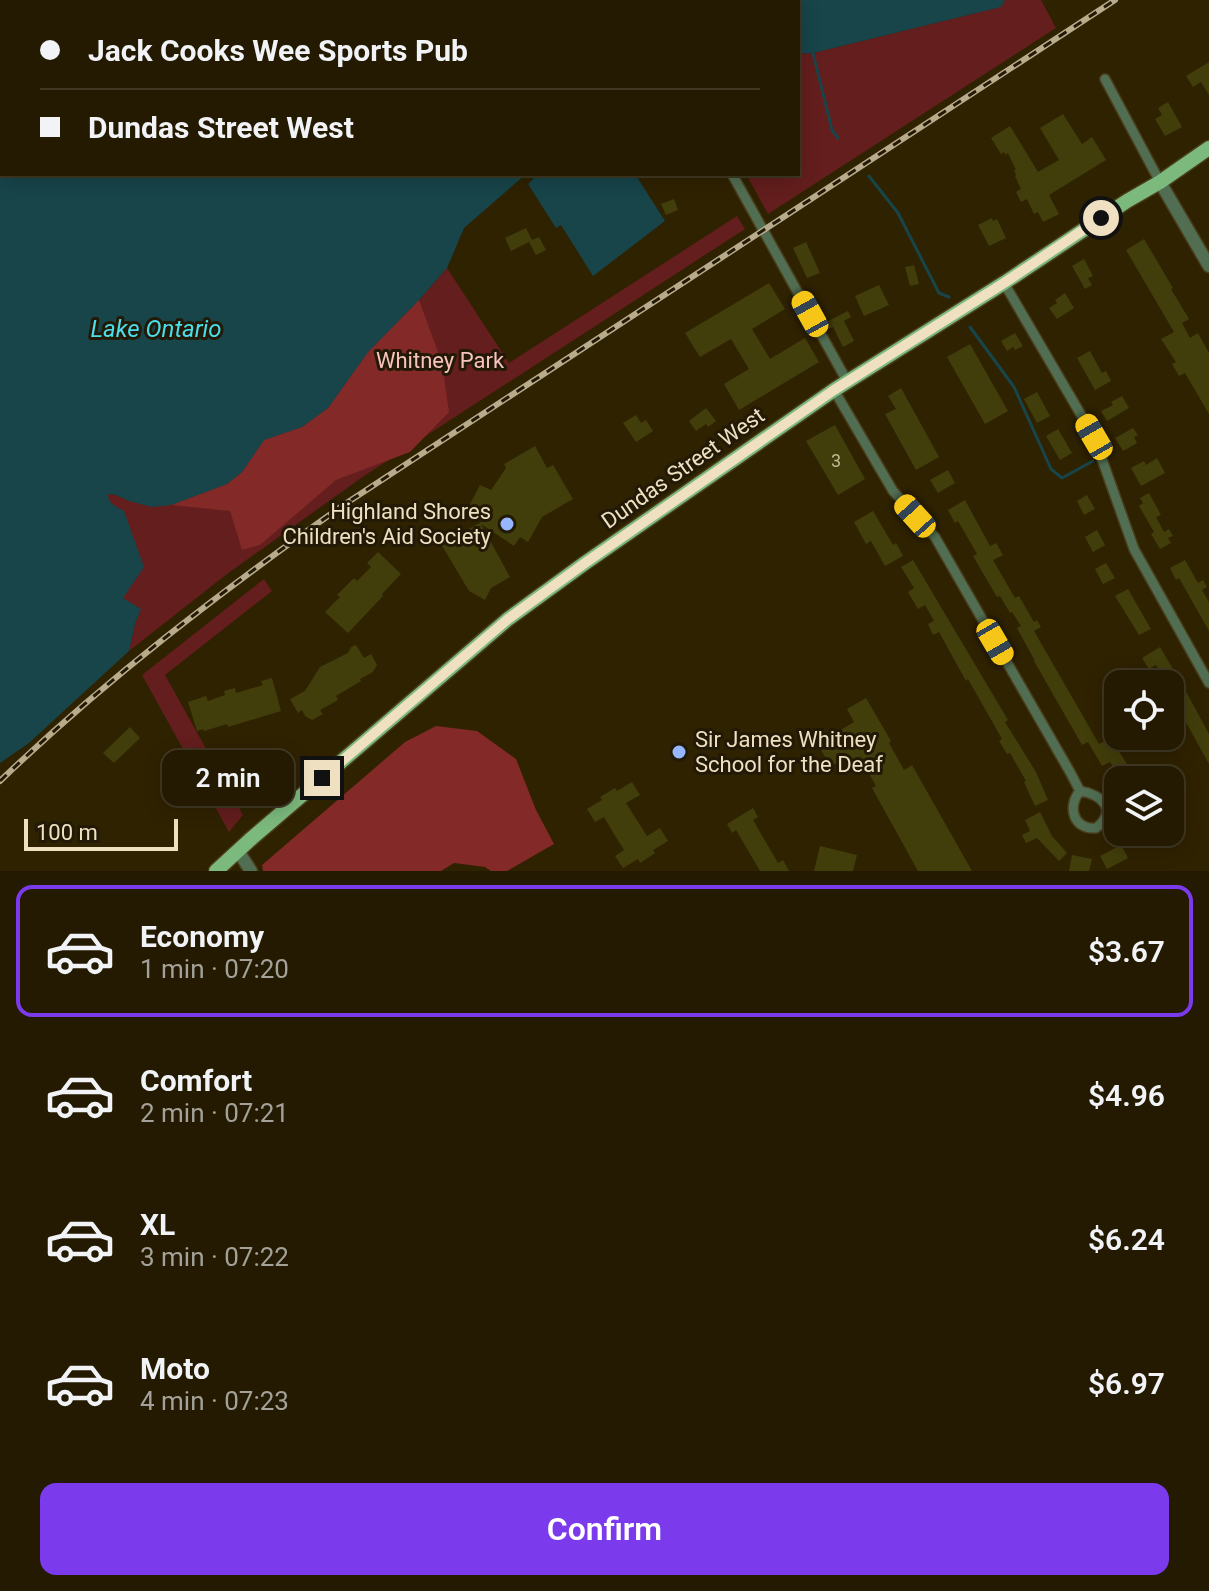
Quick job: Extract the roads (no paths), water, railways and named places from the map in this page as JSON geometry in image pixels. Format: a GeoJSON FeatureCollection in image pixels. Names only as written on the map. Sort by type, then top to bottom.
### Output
{"type":"FeatureCollection","features":[{"type":"Feature","properties":{"kind":"main road","name":"Dundas Street West"},"geometry":{"type":"LineString","coordinates":[[216,871],[508,619],[841,386],[1209,148]]}},
{"type":"Feature","properties":{"kind":"street"},"geometry":{"type":"LineString","coordinates":[[1105,79],[1209,266]]}},
{"type":"Feature","properties":{"kind":"street"},"geometry":{"type":"LineString","coordinates":[[733,176],[893,491],[935,537],[1080,791]]}},
{"type":"Feature","properties":{"kind":"street"},"geometry":{"type":"LineString","coordinates":[[1004,283],[1094,437],[1134,549],[1209,683]]}},
{"type":"Feature","properties":{"kind":"street"},"geometry":{"type":"LineString","coordinates":[[238,851],[251,871]]}},
{"type":"Feature","properties":{"kind":"water","name":"Lake Ontario"},"geometry":{"type":"Polygon","coordinates":[[[800,0],[1005,0],[1001,7],[800,54],[800,0]]]}},
{"type":"Feature","properties":{"kind":"water","name":"Lake Ontario"},"geometry":{"type":"Polygon","coordinates":[[[0,176],[524,176],[464,228],[447,268],[368,352],[328,408],[302,427],[264,440],[242,472],[227,484],[171,505],[152,507],[108,494],[111,503],[124,511],[144,567],[123,598],[141,609],[129,651],[29,743],[0,763],[0,176]]]}},
{"type":"Feature","properties":{"kind":"water"},"geometry":{"type":"Polygon","coordinates":[[[536,176],[636,176],[665,221],[593,276],[561,225],[556,228],[528,184],[536,176]]]}},
{"type":"Feature","properties":{"kind":"waterway"},"geometry":{"type":"LineString","coordinates":[[813,53],[832,130],[838,138]]}},
{"type":"Feature","properties":{"kind":"waterway"},"geometry":{"type":"LineString","coordinates":[[869,176],[898,213],[939,293],[949,297]]}},
{"type":"Feature","properties":{"kind":"waterway"},"geometry":{"type":"LineString","coordinates":[[970,327],[1014,387],[1051,469],[1062,478],[1093,461]]}},
{"type":"Feature","properties":{"kind":"railway"},"geometry":{"type":"LineString","coordinates":[[0,781],[81,707],[166,637],[342,506],[1115,0]]}},
{"type":"Feature","properties":{"kind":"place","name":"Highland Shores Children's Aid Society"},"geometry":{"type":"Point","coordinates":[507,524]}},
{"type":"Feature","properties":{"kind":"place","name":"Sir James Whitney School for the Deaf"},"geometry":{"type":"Point","coordinates":[679,752]}},
{"type":"Feature","properties":{"kind":"park label","name":"Whitney Park"},"geometry":{"type":"Point","coordinates":[440,360]}}]}
